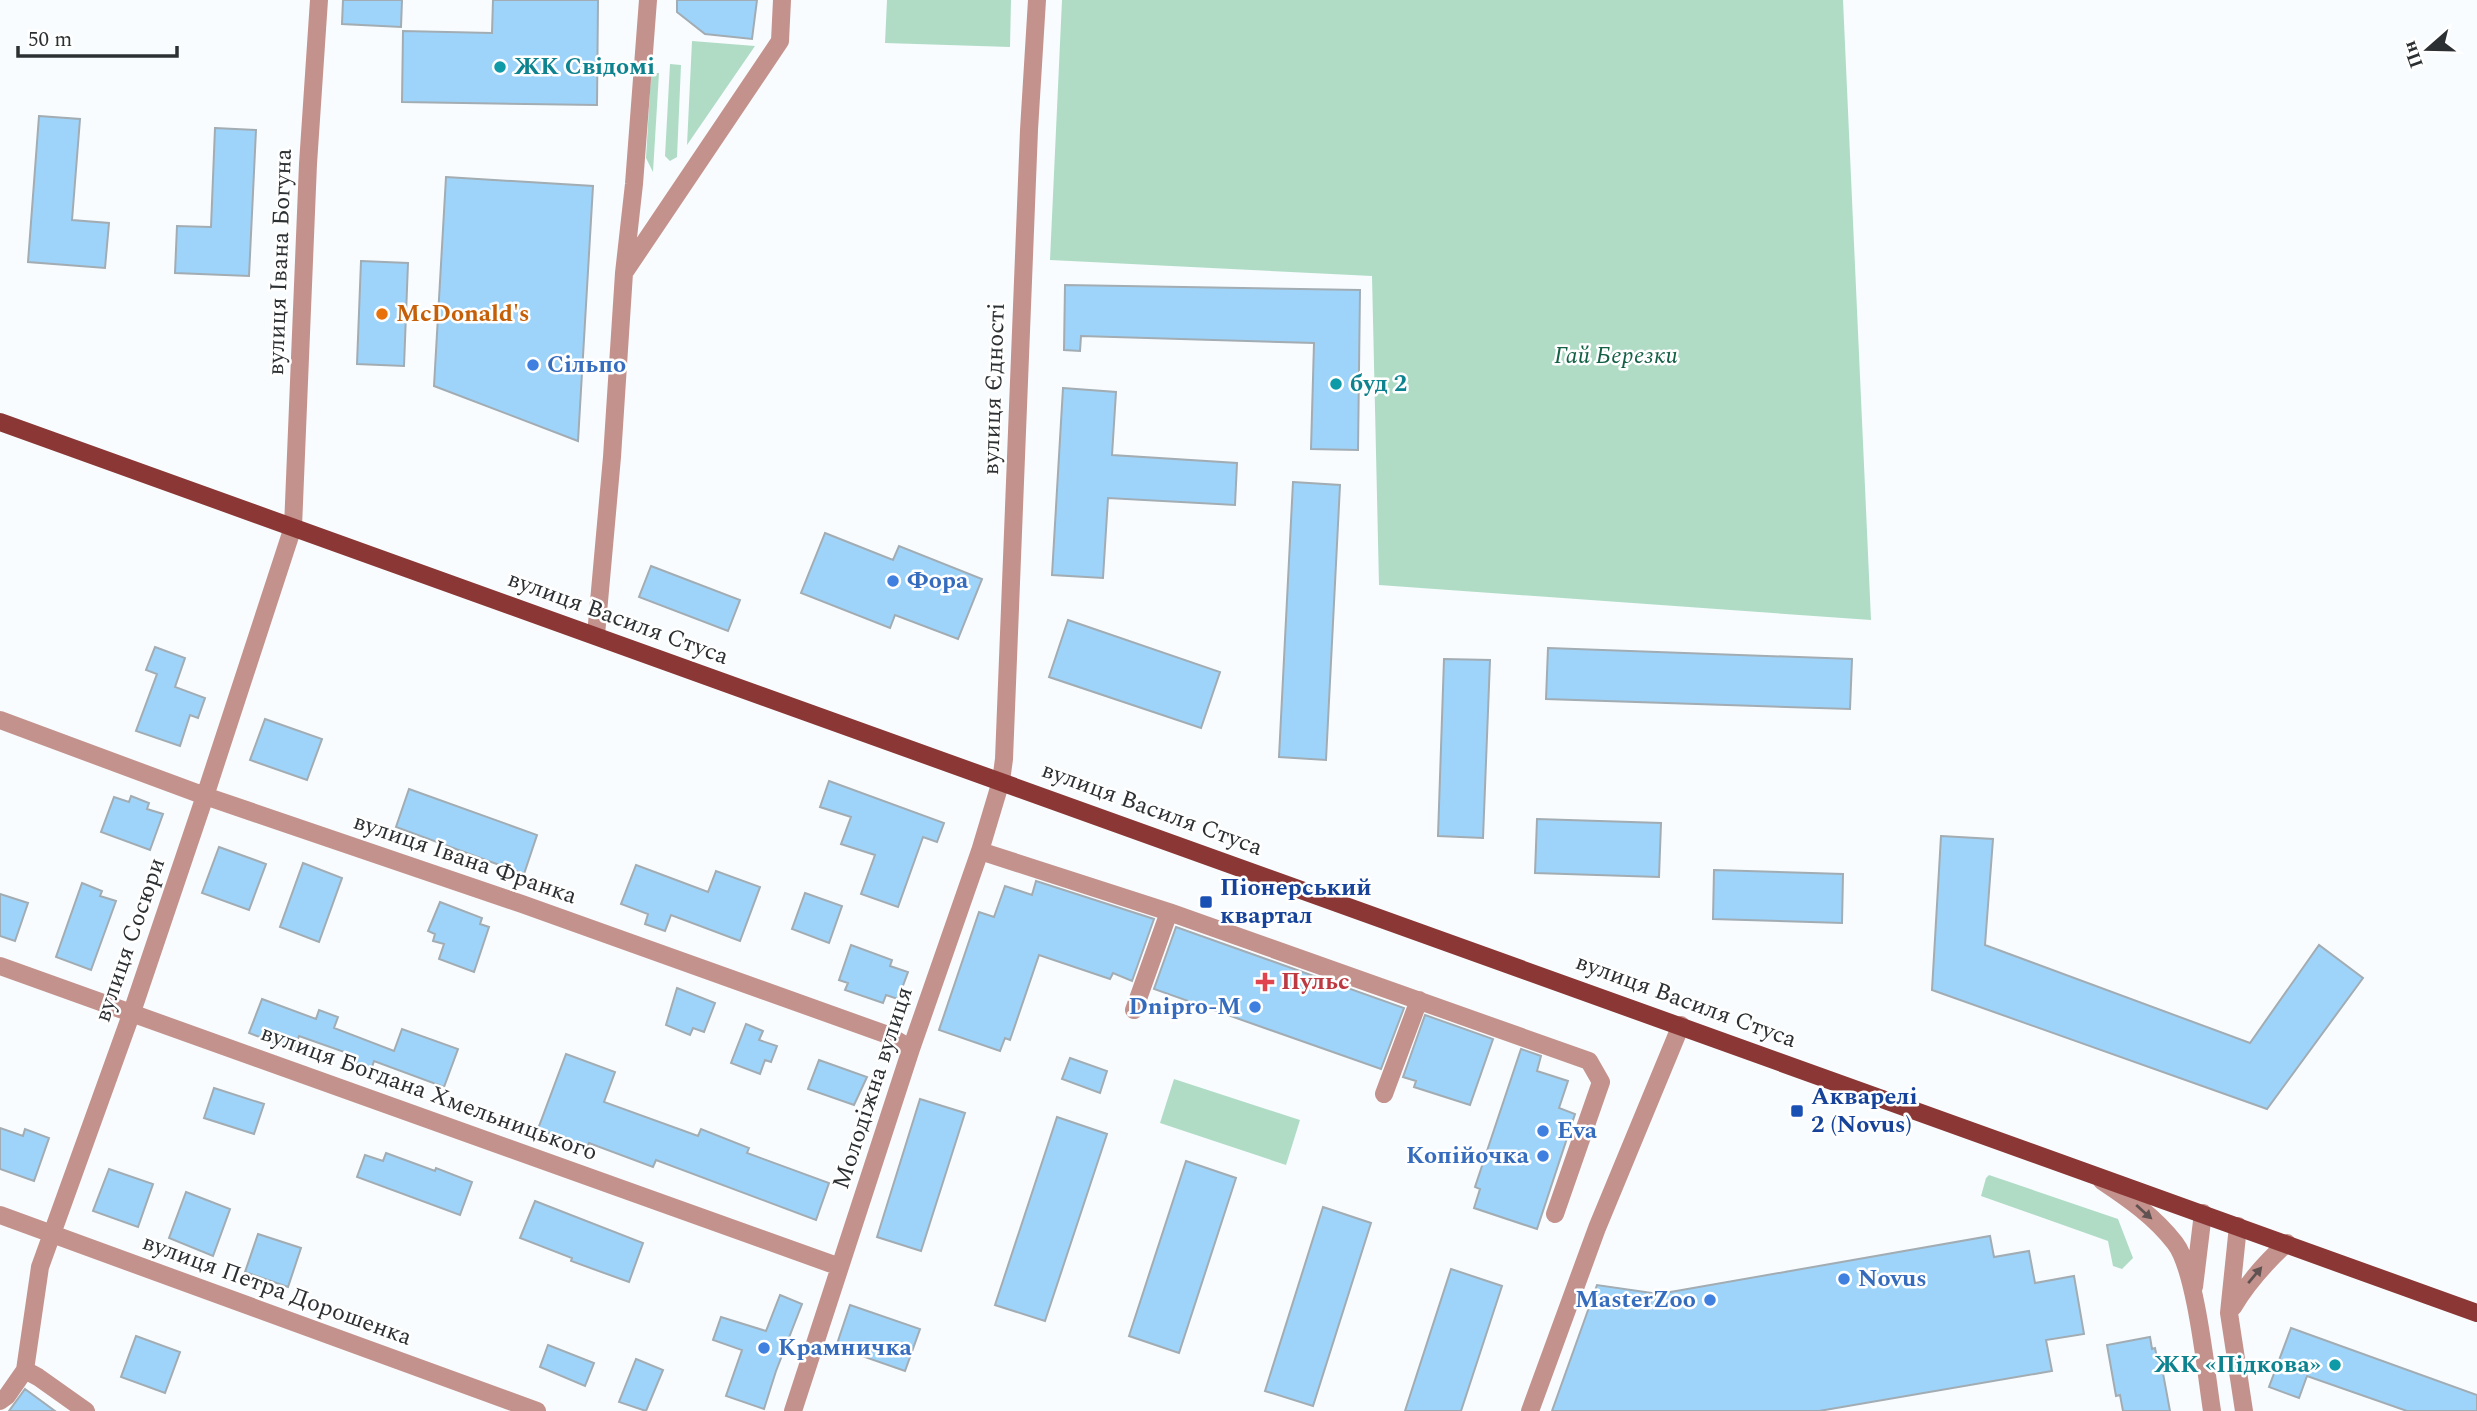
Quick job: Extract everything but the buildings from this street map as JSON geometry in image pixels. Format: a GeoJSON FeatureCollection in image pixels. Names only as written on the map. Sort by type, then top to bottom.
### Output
{"type":"FeatureCollection","features":[{"type":"Feature","properties":{"kind":"main road","name":"вулиця Василя Стуса"},"geometry":{"type":"LineString","coordinates":[[0,422],[2477,1313]]}},
{"type":"Feature","properties":{"kind":"street","name":"вулиця Івана Богуна"},"geometry":{"type":"LineString","coordinates":[[293,527],[308,164],[318,0]]}},
{"type":"Feature","properties":{"kind":"street"},"geometry":{"type":"LineString","coordinates":[[596,635],[648,0]]}},
{"type":"Feature","properties":{"kind":"street"},"geometry":{"type":"LineString","coordinates":[[624,273],[780,41],[782,0]]}},
{"type":"Feature","properties":{"kind":"street","name":"вулиця Єдності"},"geometry":{"type":"LineString","coordinates":[[1001,780],[1037,0]]}},
{"type":"Feature","properties":{"kind":"street","name":"вулиця Сосюри"},"geometry":{"type":"LineString","coordinates":[[25,1370],[40,1266],[132,1012],[293,527]]}},
{"type":"Feature","properties":{"kind":"street","name":"вулиця Івана Франка"},"geometry":{"type":"LineString","coordinates":[[0,720],[205,796],[522,904],[888,1035],[911,1049]]}},
{"type":"Feature","properties":{"kind":"street","name":"Молодіжна вулиця"},"geometry":{"type":"LineString","coordinates":[[793,1411],[1001,780]]}},
{"type":"Feature","properties":{"kind":"street"},"geometry":{"type":"LineString","coordinates":[[979,851],[1169,912],[1590,1061],[1601,1082],[1555,1214]]}},
{"type":"Feature","properties":{"kind":"street"},"geometry":{"type":"LineString","coordinates":[[1134,1010],[1169,912]]}},
{"type":"Feature","properties":{"kind":"street","name":"вулиця Богдана Хмельницького"},"geometry":{"type":"LineString","coordinates":[[0,966],[840,1267]]}},
{"type":"Feature","properties":{"kind":"street"},"geometry":{"type":"LineString","coordinates":[[1384,1094],[1419,1000]]}},
{"type":"Feature","properties":{"kind":"street"},"geometry":{"type":"LineString","coordinates":[[1530,1411],[1597,1228],[1681,1025]]}},
{"type":"Feature","properties":{"kind":"street"},"geometry":{"type":"LineString","coordinates":[[2089,1172],[2139,1206],[2178,1246],[2194,1294],[2212,1411]]}},
{"type":"Feature","properties":{"kind":"street"},"geometry":{"type":"LineString","coordinates":[[2194,1294],[2203,1213]]}},
{"type":"Feature","properties":{"kind":"street","name":"вулиця Петра Дорошенка"},"geometry":{"type":"LineString","coordinates":[[0,1215],[537,1411]]}},
{"type":"Feature","properties":{"kind":"street"},"geometry":{"type":"LineString","coordinates":[[2238,1226],[2229,1313],[2244,1411]]}},
{"type":"Feature","properties":{"kind":"street"},"geometry":{"type":"LineString","coordinates":[[2229,1313],[2246,1285],[2287,1243]]}},
{"type":"Feature","properties":{"kind":"street"},"geometry":{"type":"LineString","coordinates":[[0,1401],[7,1396],[25,1370],[86,1411]]}},
{"type":"Feature","properties":{"kind":"green space"},"geometry":{"type":"Polygon","coordinates":[[[887,0],[1011,0],[1010,47],[885,43],[887,0]]]}},
{"type":"Feature","properties":{"kind":"green space","name":"Гай Березки"},"geometry":{"type":"Polygon","coordinates":[[[1062,0],[1843,0],[1871,620],[1379,585],[1372,276],[1050,260],[1062,0]]]}},
{"type":"Feature","properties":{"kind":"green space"},"geometry":{"type":"Polygon","coordinates":[[[692,41],[755,46],[687,145],[692,41]]]}},
{"type":"Feature","properties":{"kind":"green space"},"geometry":{"type":"Polygon","coordinates":[[[670,64],[681,65],[677,157],[670,161],[665,156],[670,64]]]}},
{"type":"Feature","properties":{"kind":"green space"},"geometry":{"type":"Polygon","coordinates":[[[651,73],[659,73],[653,172],[646,158],[651,73]]]}},
{"type":"Feature","properties":{"kind":"green space"},"geometry":{"type":"Polygon","coordinates":[[[1174,1079],[1300,1120],[1286,1165],[1160,1123],[1174,1079]]]}},
{"type":"Feature","properties":{"kind":"green space"},"geometry":{"type":"Polygon","coordinates":[[[1989,1175],[2118,1219],[2133,1258],[2122,1269],[2113,1266],[2108,1241],[1981,1196],[1989,1175]]]}},
{"type":"Feature","properties":{"kind":"place","name":"ЖК Свідомі"},"geometry":{"type":"Point","coordinates":[500,67]}},
{"type":"Feature","properties":{"kind":"place","name":"McDonald's"},"geometry":{"type":"Point","coordinates":[382,314]}},
{"type":"Feature","properties":{"kind":"place","name":"Сільпо"},"geometry":{"type":"Point","coordinates":[533,365]}},
{"type":"Feature","properties":{"kind":"place","name":"буд 2"},"geometry":{"type":"Point","coordinates":[1336,384]}},
{"type":"Feature","properties":{"kind":"place","name":"Фора"},"geometry":{"type":"Point","coordinates":[893,581]}},
{"type":"Feature","properties":{"kind":"place","name":"Піонерський квартал"},"geometry":{"type":"Point","coordinates":[1206,902]}},
{"type":"Feature","properties":{"kind":"place","name":"Пульс"},"geometry":{"type":"Point","coordinates":[1265,982]}},
{"type":"Feature","properties":{"kind":"place","name":"Dnipro-M"},"geometry":{"type":"Point","coordinates":[1255,1007]}},
{"type":"Feature","properties":{"kind":"place","name":"Акварелі 2 (Novus)"},"geometry":{"type":"Point","coordinates":[1797,1111]}},
{"type":"Feature","properties":{"kind":"place","name":"Eva"},"geometry":{"type":"Point","coordinates":[1543,1131]}},
{"type":"Feature","properties":{"kind":"place","name":"Копійочка"},"geometry":{"type":"Point","coordinates":[1543,1156]}},
{"type":"Feature","properties":{"kind":"place","name":"Novus"},"geometry":{"type":"Point","coordinates":[1844,1279]}},
{"type":"Feature","properties":{"kind":"place","name":"MasterZoo"},"geometry":{"type":"Point","coordinates":[1710,1300]}},
{"type":"Feature","properties":{"kind":"place","name":"Крамничка"},"geometry":{"type":"Point","coordinates":[764,1348]}},
{"type":"Feature","properties":{"kind":"place","name":"ЖК «Підкова»"},"geometry":{"type":"Point","coordinates":[2335,1365]}}]}
